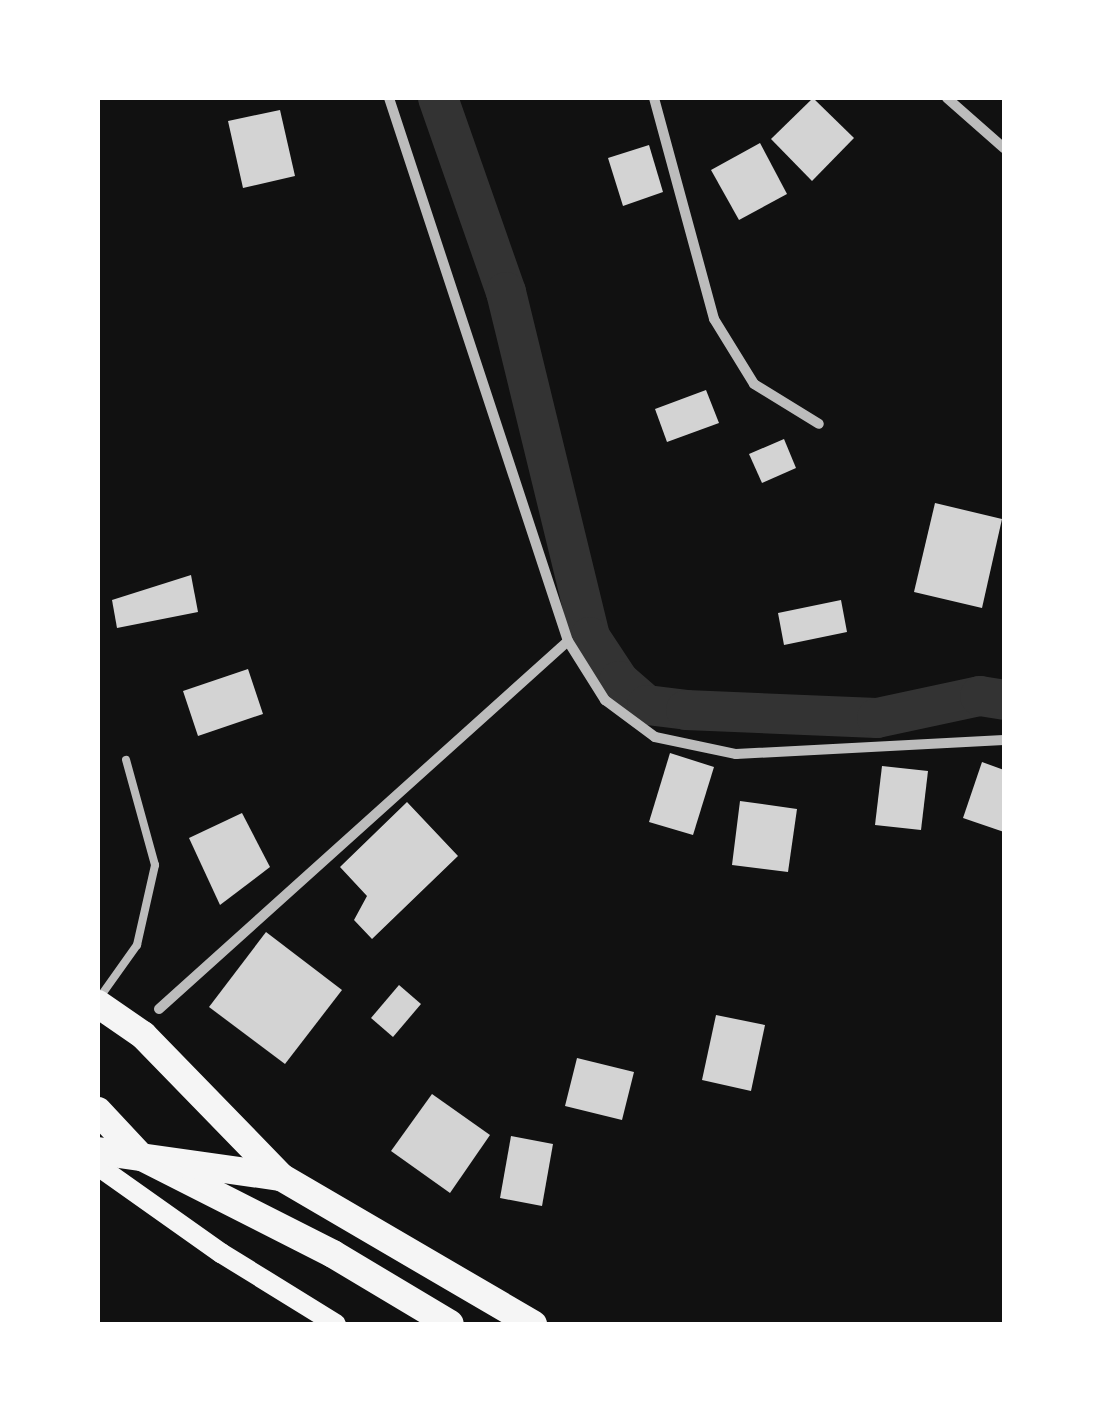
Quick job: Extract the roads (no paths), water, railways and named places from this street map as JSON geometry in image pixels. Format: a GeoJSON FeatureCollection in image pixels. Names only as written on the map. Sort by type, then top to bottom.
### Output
{"type":"FeatureCollection","features":[{"type":"Feature","properties":{"kind":"highway"},"geometry":{"type":"LineString","coordinates":[[98,1002],[144,1035],[281,1178],[533,1324]]}},
{"type":"Feature","properties":{"kind":"highway"},"geometry":{"type":"LineString","coordinates":[[98,1111],[140,1156],[333,1254],[450,1324]]}},
{"type":"Feature","properties":{"kind":"highway"},"geometry":{"type":"LineString","coordinates":[[98,1150],[281,1178]]}},
{"type":"Feature","properties":{"kind":"main road"},"geometry":{"type":"LineString","coordinates":[[98,1166],[221,1253],[336,1324]]}},
{"type":"Feature","properties":{"kind":"street"},"geometry":{"type":"LineString","coordinates":[[389,98],[568,641],[605,700],[655,737],[736,754],[1004,740]]}},
{"type":"Feature","properties":{"kind":"street"},"geometry":{"type":"LineString","coordinates":[[654,98],[714,319],[754,384],[818,424]]}},
{"type":"Feature","properties":{"kind":"street"},"geometry":{"type":"LineString","coordinates":[[947,98],[1004,148]]}},
{"type":"Feature","properties":{"kind":"street"},"geometry":{"type":"LineString","coordinates":[[159,1009],[568,641]]}},
{"type":"Feature","properties":{"kind":"lane"},"geometry":{"type":"LineString","coordinates":[[98,1002],[137,945],[155,864],[126,760]]}},
{"type":"Feature","properties":{"kind":"waterway"},"geometry":{"type":"LineString","coordinates":[[438,98],[506,292],[590,637],[619,681],[647,705],[686,710],[877,718],[980,696],[1004,700]]}}]}
